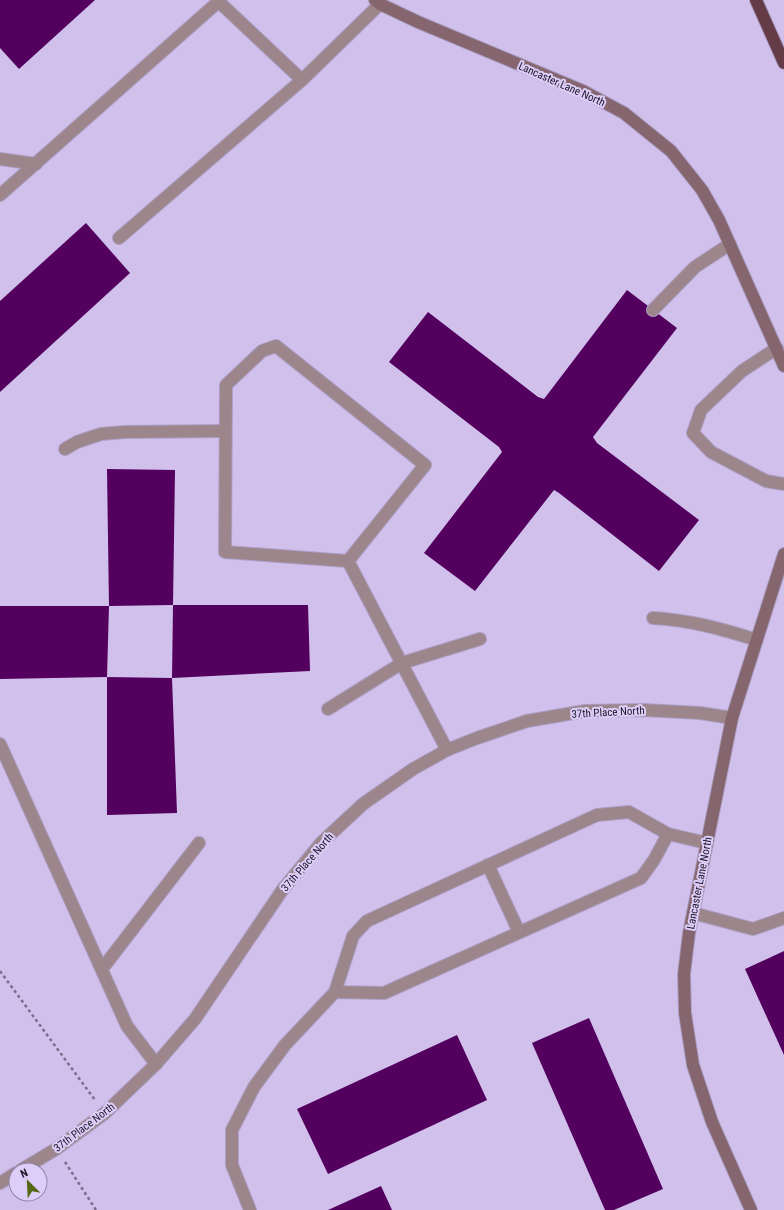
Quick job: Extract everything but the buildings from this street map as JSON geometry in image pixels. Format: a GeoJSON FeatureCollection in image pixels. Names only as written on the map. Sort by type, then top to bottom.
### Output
{"type":"FeatureCollection","features":[{"type":"Feature","properties":{"kind":"highway"},"geometry":{"type":"LineString","coordinates":[[756,0],[784,63]]}},
{"type":"Feature","properties":{"kind":"street"},"geometry":{"type":"LineString","coordinates":[[0,196],[218,1],[302,80]]}},
{"type":"Feature","properties":{"kind":"street"},"geometry":{"type":"LineString","coordinates":[[119,238],[302,80],[377,2]]}},
{"type":"Feature","properties":{"kind":"street","name":"Lancaster Lane North"},"geometry":{"type":"LineString","coordinates":[[377,2],[418,22],[583,91],[624,113],[671,151],[702,190],[719,220],[784,366]]}},
{"type":"Feature","properties":{"kind":"street"},"geometry":{"type":"LineString","coordinates":[[0,159],[36,164]]}},
{"type":"Feature","properties":{"kind":"street"},"geometry":{"type":"LineString","coordinates":[[654,310],[695,268],[730,244]]}},
{"type":"Feature","properties":{"kind":"street"},"geometry":{"type":"LineString","coordinates":[[276,346],[425,465],[348,561],[225,552],[226,385],[262,351],[276,346]]}},
{"type":"Feature","properties":{"kind":"street"},"geometry":{"type":"LineString","coordinates":[[777,348],[742,371],[701,410],[693,434],[711,452],[766,481],[784,484]]}},
{"type":"Feature","properties":{"kind":"street"},"geometry":{"type":"LineString","coordinates":[[65,449],[77,442],[101,434],[125,432],[226,431]]}},
{"type":"Feature","properties":{"kind":"street","name":"Lancaster Lane North"},"geometry":{"type":"LineString","coordinates":[[751,1210],[712,1122],[693,1065],[685,1013],[684,974],[693,913],[732,718],[784,554]]}},
{"type":"Feature","properties":{"kind":"street"},"geometry":{"type":"LineString","coordinates":[[348,561],[447,750]]}},
{"type":"Feature","properties":{"kind":"street"},"geometry":{"type":"LineString","coordinates":[[653,618],[674,619],[705,624],[757,640]]}},
{"type":"Feature","properties":{"kind":"street"},"geometry":{"type":"LineString","coordinates":[[328,709],[402,663],[480,640]]}},
{"type":"Feature","properties":{"kind":"street","name":"37th Place North"},"geometry":{"type":"LineString","coordinates":[[34,1162],[105,1113],[156,1064],[195,1019],[283,889],[321,843],[363,804],[413,770],[447,750],[477,738],[527,721],[586,711],[644,710],[700,713],[732,718]]}},
{"type":"Feature","properties":{"kind":"street"},"geometry":{"type":"LineString","coordinates":[[0,744],[127,1026],[156,1064]]}},
{"type":"Feature","properties":{"kind":"street"},"geometry":{"type":"LineString","coordinates":[[250,1210],[232,1166],[232,1130],[254,1087],[285,1045],[335,992],[353,936],[367,921],[597,815],[628,812],[668,834],[707,843]]}},
{"type":"Feature","properties":{"kind":"street"},"geometry":{"type":"LineString","coordinates":[[335,992],[384,993],[640,878],[654,860],[668,834]]}},
{"type":"Feature","properties":{"kind":"street"},"geometry":{"type":"LineString","coordinates":[[102,969],[199,843]]}},
{"type":"Feature","properties":{"kind":"street"},"geometry":{"type":"LineString","coordinates":[[488,866],[519,932]]}},
{"type":"Feature","properties":{"kind":"street"},"geometry":{"type":"LineString","coordinates":[[693,913],[753,929],[784,918]]}},
{"type":"Feature","properties":{"kind":"path"},"geometry":{"type":"LineString","coordinates":[[0,971],[105,1113]]}},
{"type":"Feature","properties":{"kind":"path"},"geometry":{"type":"LineString","coordinates":[[56,1148],[96,1210]]}}]}
